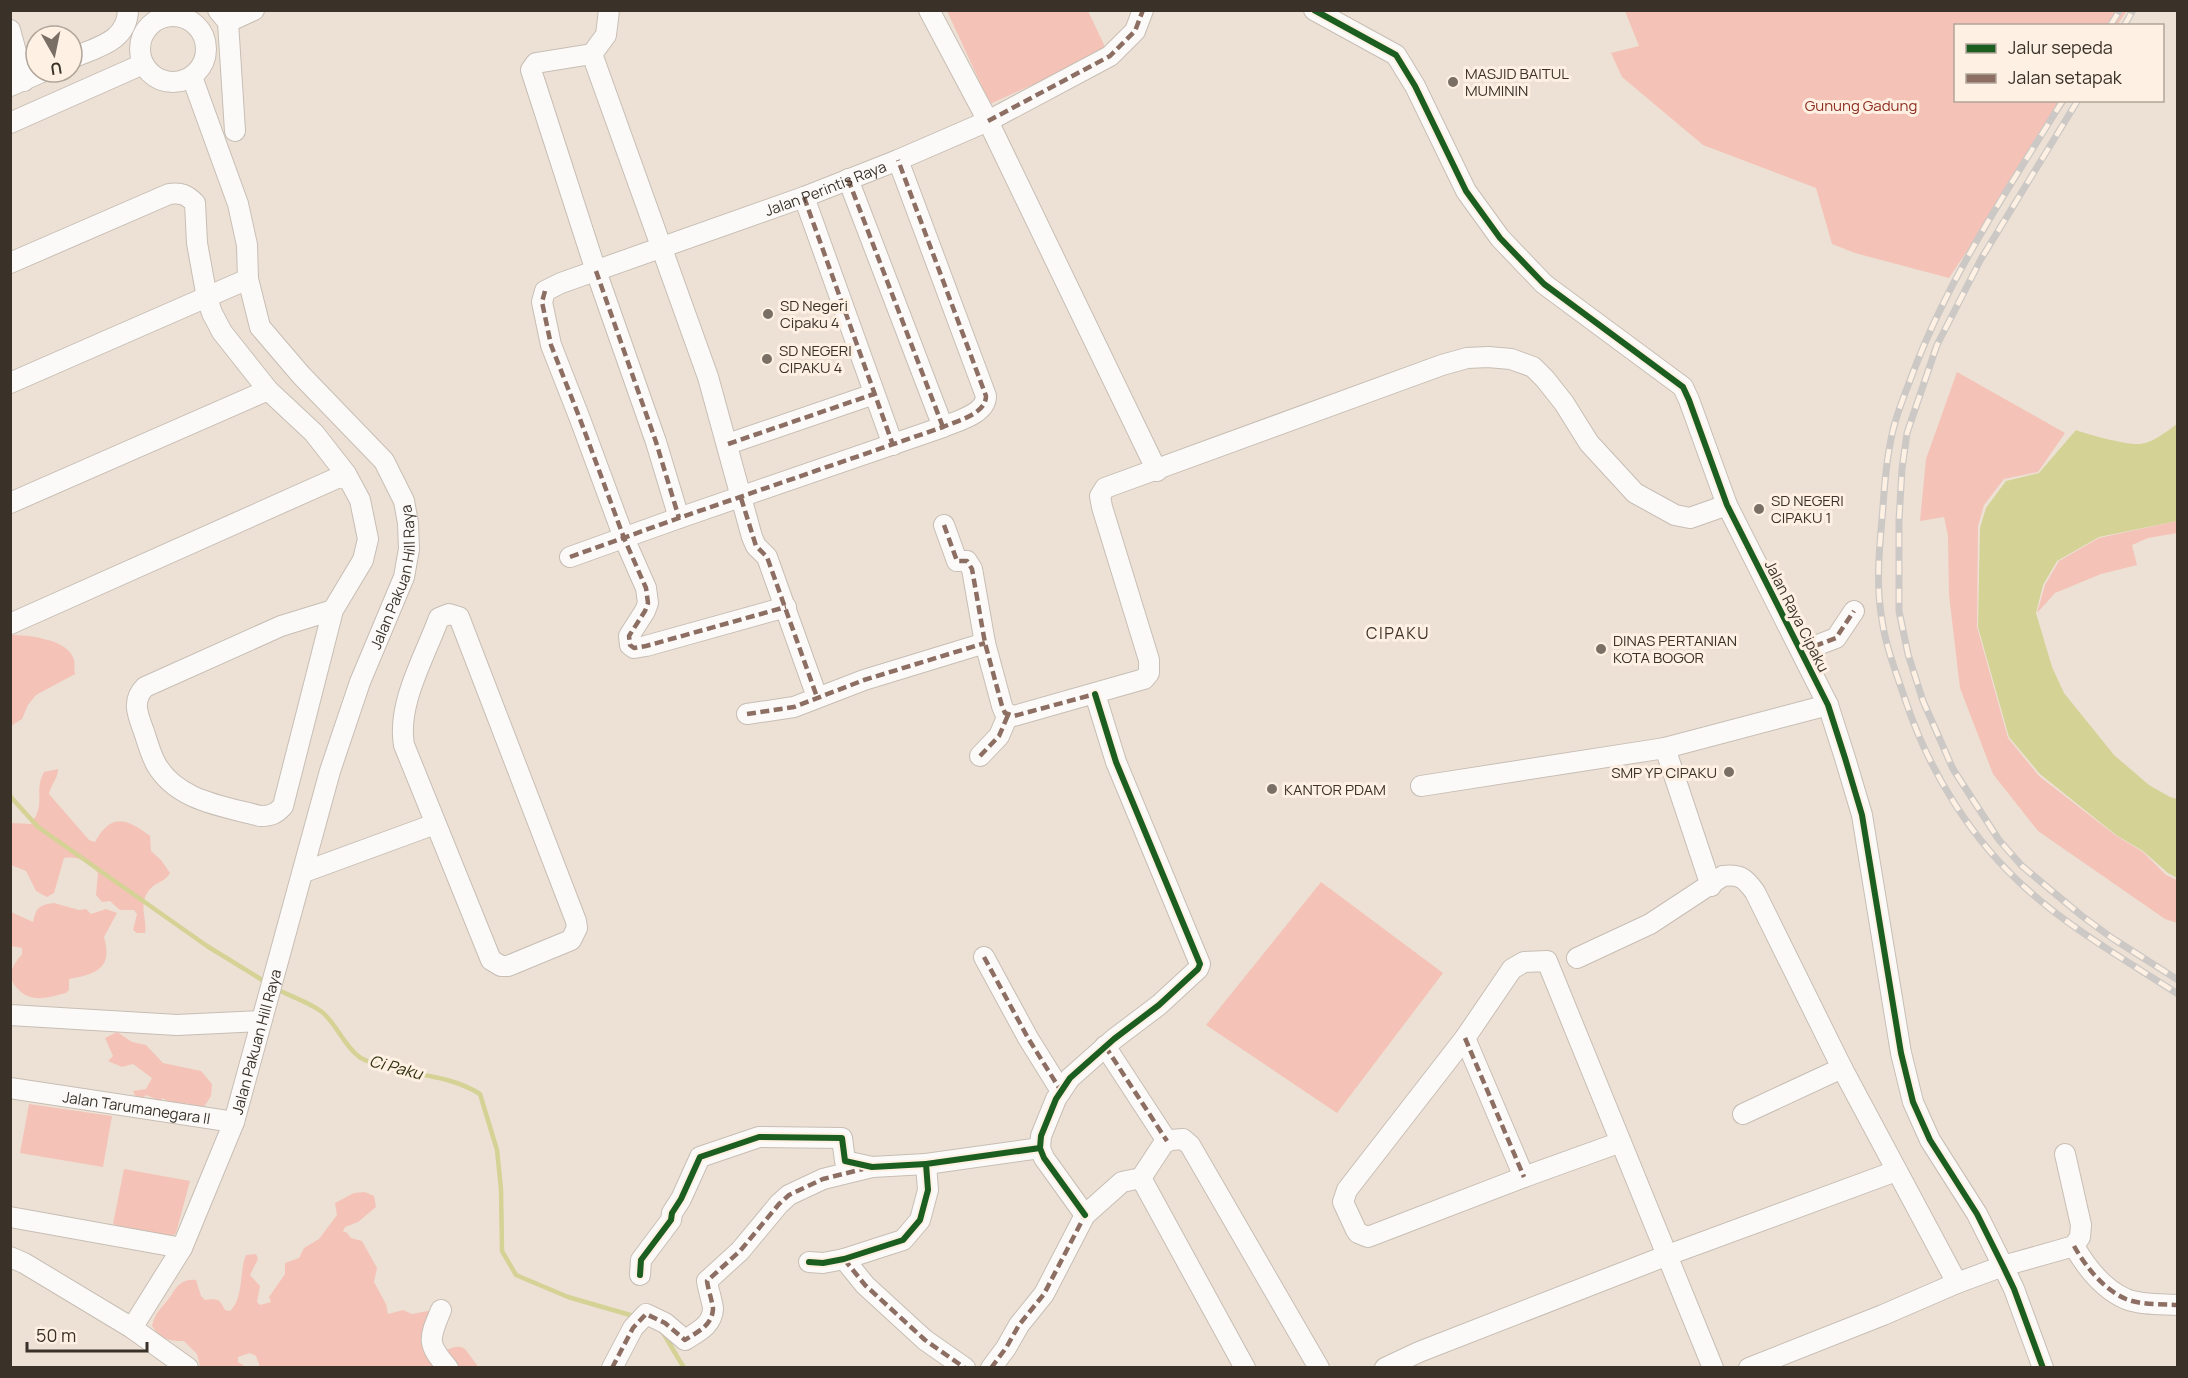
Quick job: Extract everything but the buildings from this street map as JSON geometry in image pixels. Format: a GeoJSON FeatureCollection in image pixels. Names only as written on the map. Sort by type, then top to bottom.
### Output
{"type":"FeatureCollection","features":[{"type":"Feature","properties":{"kind":"street"},"geometry":{"type":"LineString","coordinates":[[84,53],[118,37],[126,26],[128,10]]}},
{"type":"Feature","properties":{"kind":"street"},"geometry":{"type":"LineString","coordinates":[[235,131],[223,16],[254,10]]}},
{"type":"Feature","properties":{"kind":"street"},"geometry":{"type":"LineString","coordinates":[[609,10],[606,35],[592,54],[536,63],[531,70],[596,271],[656,442],[679,518]]}},
{"type":"Feature","properties":{"kind":"street"},"geometry":{"type":"LineString","coordinates":[[929,10],[988,122],[1157,471]]}},
{"type":"Feature","properties":{"kind":"street","name":"Jalan Perintis Raya"},"geometry":{"type":"LineString","coordinates":[[786,607],[646,646],[634,648],[628,642],[629,636],[645,611],[648,596],[551,345],[542,302],[545,291],[550,287],[804,196],[988,122],[1110,56],[1135,31],[1143,10]]}},
{"type":"Feature","properties":{"kind":"street","name":"Jalan Raya Cipaku"},"geometry":{"type":"LineString","coordinates":[[1314,10],[1396,56],[1415,86],[1466,191],[1500,238],[1544,284],[1683,387],[1727,506],[1828,705],[1862,815],[1901,1053],[1913,1102],[1930,1140],[1977,1214],[2014,1288],[2043,1368]]}},
{"type":"Feature","properties":{"kind":"street"},"geometry":{"type":"LineString","coordinates":[[152,16],[185,18],[201,30],[206,40],[207,50],[200,70],[184,81],[165,82],[156,78],[143,64],[140,52],[141,40],[152,16]]}},
{"type":"Feature","properties":{"kind":"street"},"geometry":{"type":"LineString","coordinates":[[10,30],[17,83]]}},
{"type":"Feature","properties":{"kind":"street"},"geometry":{"type":"LineString","coordinates":[[592,54],[708,376],[752,537],[756,546],[767,557],[817,698]]}},
{"type":"Feature","properties":{"kind":"street"},"geometry":{"type":"LineString","coordinates":[[10,123],[143,64]]}},
{"type":"Feature","properties":{"kind":"street","name":"Jalan Pakuan Hill Raya"},"geometry":{"type":"LineString","coordinates":[[192,77],[238,204],[247,245],[248,279],[260,327],[301,375],[384,461],[404,501],[408,523],[409,549],[404,577],[346,718],[234,1122]]}},
{"type":"Feature","properties":{"kind":"street"},"geometry":{"type":"LineString","coordinates":[[570,557],[943,427],[981,409],[986,404],[986,396],[898,160]]}},
{"type":"Feature","properties":{"kind":"street"},"geometry":{"type":"LineString","coordinates":[[848,179],[943,427]]}},
{"type":"Feature","properties":{"kind":"street"},"geometry":{"type":"LineString","coordinates":[[10,263],[170,194],[179,192],[188,196],[195,203],[197,243],[207,298],[222,332],[268,390],[314,433],[346,474],[360,500],[368,539],[363,560],[333,610],[283,806],[270,816],[260,816],[192,797],[179,791],[170,783],[155,762],[137,713],[136,706],[140,692],[145,687],[281,626],[333,610]]}},
{"type":"Feature","properties":{"kind":"street"},"geometry":{"type":"LineString","coordinates":[[804,196],[893,445]]}},
{"type":"Feature","properties":{"kind":"street"},"geometry":{"type":"LineString","coordinates":[[10,383],[248,279]]}},
{"type":"Feature","properties":{"kind":"street"},"geometry":{"type":"LineString","coordinates":[[944,525],[957,561],[967,561],[972,569],[985,643],[1002,706],[1008,715],[1014,716],[1144,679],[1149,673],[1150,667],[1100,496],[1105,488],[1157,471],[1442,365],[1467,358],[1488,357],[1511,359],[1533,367],[1564,403],[1589,443],[1635,493],[1675,515],[1690,518],[1727,506]]}},
{"type":"Feature","properties":{"kind":"street"},"geometry":{"type":"LineString","coordinates":[[10,503],[268,390]]}},
{"type":"Feature","properties":{"kind":"street"},"geometry":{"type":"LineString","coordinates":[[728,444],[874,393]]}},
{"type":"Feature","properties":{"kind":"street"},"geometry":{"type":"LineString","coordinates":[[10,624],[346,474]]}},
{"type":"Feature","properties":{"kind":"street"},"geometry":{"type":"LineString","coordinates":[[1802,651],[1836,638],[1854,611]]}},
{"type":"Feature","properties":{"kind":"street"},"geometry":{"type":"LineString","coordinates":[[449,614],[459,617],[576,921],[575,934],[571,940],[508,966],[495,964],[490,960],[435,824],[404,745],[402,726],[403,712],[439,618],[449,614]]}},
{"type":"Feature","properties":{"kind":"street"},"geometry":{"type":"LineString","coordinates":[[747,714],[794,707],[895,669],[985,643]]}},
{"type":"Feature","properties":{"kind":"street"},"geometry":{"type":"LineString","coordinates":[[1085,1215],[1044,1158],[1040,1148],[1041,1136],[1070,1078],[1159,1005],[1198,969],[1200,964],[1116,762],[1095,694]]}},
{"type":"Feature","properties":{"kind":"street"},"geometry":{"type":"LineString","coordinates":[[1421,786],[1665,748],[1828,705]]}},
{"type":"Feature","properties":{"kind":"street"},"geometry":{"type":"LineString","coordinates":[[980,756],[999,736],[1008,715]]}},
{"type":"Feature","properties":{"kind":"street"},"geometry":{"type":"LineString","coordinates":[[1665,748],[1711,886]]}},
{"type":"Feature","properties":{"kind":"street"},"geometry":{"type":"LineString","coordinates":[[304,872],[435,824]]}},
{"type":"Feature","properties":{"kind":"street"},"geometry":{"type":"LineString","coordinates":[[1577,958],[1650,924],[1723,876],[1734,875],[1743,878],[1755,892],[1842,1068],[1957,1283]]}},
{"type":"Feature","properties":{"kind":"street"},"geometry":{"type":"LineString","coordinates":[[984,957],[1028,1038],[1062,1091]]}},
{"type":"Feature","properties":{"kind":"street"},"geometry":{"type":"LineString","coordinates":[[1621,1142],[1368,1237],[1356,1230],[1345,1207],[1343,1197],[1347,1190],[1465,1038],[1512,969],[1524,962],[1547,961],[1668,1255],[1713,1368]]}},
{"type":"Feature","properties":{"kind":"street"},"geometry":{"type":"LineString","coordinates":[[10,1015],[177,1025],[263,1013]]}},
{"type":"Feature","properties":{"kind":"street"},"geometry":{"type":"LineString","coordinates":[[1465,1038],[1524,1177]]}},
{"type":"Feature","properties":{"kind":"street"},"geometry":{"type":"LineString","coordinates":[[1106,1047],[1167,1141]]}},
{"type":"Feature","properties":{"kind":"street"},"geometry":{"type":"LineString","coordinates":[[1743,1114],[1842,1068]]}},
{"type":"Feature","properties":{"kind":"street","name":"Jalan Tarumanegara II"},"geometry":{"type":"LineString","coordinates":[[10,1088],[234,1122],[182,1248],[132,1328]]}},
{"type":"Feature","properties":{"kind":"street"},"geometry":{"type":"LineString","coordinates":[[640,1275],[641,1260],[671,1220],[672,1213],[700,1157],[759,1137],[842,1138],[845,1161],[872,1167]]}},
{"type":"Feature","properties":{"kind":"street"},"geometry":{"type":"LineString","coordinates":[[991,1368],[1006,1348],[1018,1325],[1044,1294],[1085,1215],[1122,1182],[1141,1178],[1167,1141],[1183,1139],[1190,1145],[1319,1368]]}},
{"type":"Feature","properties":{"kind":"street"},"geometry":{"type":"LineString","coordinates":[[612,1368],[639,1321],[664,1323],[685,1340],[707,1327],[713,1309],[707,1281],[741,1251],[779,1204],[789,1196],[823,1179],[872,1167],[926,1164],[1040,1148]]}},
{"type":"Feature","properties":{"kind":"street"},"geometry":{"type":"LineString","coordinates":[[1749,1368],[1957,1283],[2003,1266],[2074,1246],[2080,1237],[2081,1226],[2065,1154]]}},
{"type":"Feature","properties":{"kind":"street"},"geometry":{"type":"LineString","coordinates":[[809,1262],[823,1263],[844,1259],[903,1240],[920,1220],[928,1190],[926,1164]]}},
{"type":"Feature","properties":{"kind":"street"},"geometry":{"type":"LineString","coordinates":[[1385,1368],[1430,1348],[1668,1255],[1896,1171]]}},
{"type":"Feature","properties":{"kind":"street"},"geometry":{"type":"LineString","coordinates":[[1141,1178],[1245,1368]]}},
{"type":"Feature","properties":{"kind":"street"},"geometry":{"type":"LineString","coordinates":[[10,1217],[182,1248]]}},
{"type":"Feature","properties":{"kind":"street"},"geometry":{"type":"LineString","coordinates":[[2074,1246],[2091,1271],[2105,1285],[2127,1299],[2178,1305]]}},
{"type":"Feature","properties":{"kind":"street"},"geometry":{"type":"LineString","coordinates":[[10,1257],[24,1263],[132,1328],[188,1368]]}},
{"type":"Feature","properties":{"kind":"street"},"geometry":{"type":"LineString","coordinates":[[844,1259],[865,1285],[925,1340],[965,1368]]}},
{"type":"Feature","properties":{"kind":"street"},"geometry":{"type":"LineString","coordinates":[[441,1310],[433,1330],[431,1343],[435,1354],[448,1368]]}},
{"type":"Feature","properties":{"kind":"green space"},"geometry":{"type":"Polygon","coordinates":[[[947,11],[1088,11],[1107,51],[990,104],[947,11]]]}},
{"type":"Feature","properties":{"kind":"green space","name":"Gunung Gadung"},"geometry":{"type":"Polygon","coordinates":[[[1625,11],[2127,11],[2118,24],[1954,24],[1954,102],[2066,102],[1949,278],[1855,253],[1832,244],[1816,188],[1703,145],[1622,77],[1611,53],[1639,46],[1625,11]]]}},
{"type":"Feature","properties":{"kind":"green space"},"geometry":{"type":"Polygon","coordinates":[[[1957,372],[2065,433],[2038,472],[2004,479],[1984,505],[1978,526],[1977,627],[2008,738],[2039,776],[2115,835],[2143,852],[2166,875],[2177,880],[2177,923],[2165,919],[2038,831],[1993,774],[1960,688],[1949,595],[1948,536],[1944,517],[1920,521],[1926,459],[1957,372]]]}},
{"type":"Feature","properties":{"kind":"green space"},"geometry":{"type":"Polygon","coordinates":[[[2177,521],[2177,533],[2148,538],[2132,545],[2137,565],[2101,574],[2055,593],[2037,613],[2045,585],[2059,561],[2099,538],[2177,521]]]}},
{"type":"Feature","properties":{"kind":"green space"},"geometry":{"type":"Polygon","coordinates":[[[11,635],[47,640],[64,647],[71,653],[74,660],[75,674],[36,695],[28,705],[22,719],[11,726],[11,635]]]}},
{"type":"Feature","properties":{"kind":"green space"},"geometry":{"type":"Polygon","coordinates":[[[58,769],[49,794],[89,840],[95,842],[107,826],[119,821],[134,825],[150,836],[151,851],[170,873],[152,887],[146,895],[143,906],[145,933],[137,933],[133,930],[137,914],[134,910],[120,910],[110,901],[102,902],[96,895],[98,873],[83,860],[64,858],[54,893],[47,897],[36,891],[26,871],[11,865],[11,823],[31,824],[38,810],[41,779],[44,772],[58,769]]]}},
{"type":"Feature","properties":{"kind":"green space"},"geometry":{"type":"Polygon","coordinates":[[[1321,882],[1443,973],[1337,1113],[1206,1025],[1321,882]]]}},
{"type":"Feature","properties":{"kind":"green space"},"geometry":{"type":"Polygon","coordinates":[[[54,903],[79,910],[86,909],[91,914],[106,909],[117,913],[104,937],[106,956],[100,968],[88,975],[69,979],[69,990],[66,993],[44,998],[32,997],[20,991],[12,982],[11,972],[22,954],[22,948],[11,946],[11,912],[33,922],[39,908],[54,903]]]}},
{"type":"Feature","properties":{"kind":"green space"},"geometry":{"type":"Polygon","coordinates":[[[117,1032],[132,1042],[146,1045],[163,1063],[201,1071],[212,1084],[211,1096],[204,1107],[197,1110],[187,1103],[177,1108],[163,1098],[160,1101],[146,1095],[143,1098],[136,1097],[133,1091],[146,1089],[152,1078],[133,1064],[122,1067],[108,1061],[113,1056],[105,1038],[117,1032]]]}},
{"type":"Feature","properties":{"kind":"green space"},"geometry":{"type":"Polygon","coordinates":[[[29,1104],[112,1116],[103,1167],[20,1153],[29,1104]]]}},
{"type":"Feature","properties":{"kind":"green space"},"geometry":{"type":"Polygon","coordinates":[[[124,1169],[190,1181],[176,1233],[168,1240],[155,1240],[113,1224],[124,1169]]]}},
{"type":"Feature","properties":{"kind":"green space"},"geometry":{"type":"Polygon","coordinates":[[[365,1192],[374,1196],[376,1207],[358,1222],[345,1227],[343,1232],[351,1238],[362,1241],[377,1268],[374,1282],[386,1304],[388,1314],[403,1310],[412,1314],[433,1310],[436,1344],[443,1351],[456,1347],[463,1348],[477,1365],[476,1368],[260,1367],[256,1356],[250,1353],[238,1357],[238,1362],[246,1367],[200,1366],[197,1354],[184,1341],[165,1338],[152,1326],[157,1314],[175,1290],[187,1280],[196,1280],[201,1296],[205,1300],[218,1300],[225,1310],[230,1311],[239,1292],[246,1255],[256,1254],[258,1259],[250,1275],[260,1286],[257,1302],[260,1305],[271,1302],[269,1297],[285,1274],[285,1263],[299,1258],[304,1248],[319,1239],[337,1215],[335,1203],[354,1193],[365,1192]]]}},
{"type":"Feature","properties":{"kind":"shaded area"},"geometry":{"type":"Polygon","coordinates":[[[2177,424],[2177,521],[2099,537],[2057,561],[2043,585],[2036,613],[2052,667],[2064,693],[2114,755],[2149,785],[2177,799],[2177,878],[2143,851],[2116,835],[2040,774],[2009,737],[1978,627],[1980,528],[1986,508],[2006,481],[2039,473],[2076,430],[2098,437],[2140,444],[2155,439],[2177,424]]]}},
{"type":"Feature","properties":{"kind":"waterway","name":"Ci Paku"},"geometry":{"type":"LineString","coordinates":[[10,796],[38,827],[207,946],[267,983]]}},
{"type":"Feature","properties":{"kind":"waterway","name":"Ci Paku"},"geometry":{"type":"LineString","coordinates":[[277,989],[322,1012],[351,1049],[361,1058],[389,1068],[450,1081],[480,1094],[497,1150],[501,1189],[502,1251],[516,1275],[568,1297],[637,1317]]}},
{"type":"Feature","properties":{"kind":"waterway","name":"Ci Paku"},"geometry":{"type":"LineString","coordinates":[[662,1331],[684,1368]]}},
{"type":"Feature","properties":{"kind":"railway"},"geometry":{"type":"LineString","coordinates":[[2111,24],[2120,10]]}},
{"type":"Feature","properties":{"kind":"railway"},"geometry":{"type":"LineString","coordinates":[[2125,24],[2133,10]]}},
{"type":"Feature","properties":{"kind":"railway"},"geometry":{"type":"LineString","coordinates":[[2062,102],[1963,265],[1929,334],[1900,407],[1892,435],[1886,473],[1879,557],[1880,608],[1889,651],[1916,728],[1940,780],[1971,828],[2008,871],[2046,906],[2101,945],[2178,994]]}},
{"type":"Feature","properties":{"kind":"railway"},"geometry":{"type":"LineString","coordinates":[[2077,102],[1981,259],[1937,345],[1907,433],[1899,520],[1899,611],[1908,654],[1923,701],[1953,769],[1999,840],[2022,866],[2082,916],[2178,980]]}},
{"type":"Feature","properties":{"kind":"marked path"},"geometry":{"type":"LineString","coordinates":[[988,121],[1110,56],[1135,31],[1143,10]]}},
{"type":"Feature","properties":{"kind":"marked path"},"geometry":{"type":"LineString","coordinates":[[570,557],[943,427],[970,416],[981,408],[986,396],[898,160]]}},
{"type":"Feature","properties":{"kind":"marked path"},"geometry":{"type":"LineString","coordinates":[[848,179],[943,427]]}},
{"type":"Feature","properties":{"kind":"marked path"},"geometry":{"type":"LineString","coordinates":[[804,197],[893,445]]}},
{"type":"Feature","properties":{"kind":"marked path"},"geometry":{"type":"LineString","coordinates":[[596,271],[656,442],[679,518]]}},
{"type":"Feature","properties":{"kind":"marked path"},"geometry":{"type":"LineString","coordinates":[[545,291],[542,302],[551,345],[624,538],[646,588],[648,603],[629,636],[630,645],[634,648],[646,646],[786,607]]}},
{"type":"Feature","properties":{"kind":"marked path"},"geometry":{"type":"LineString","coordinates":[[728,444],[874,394]]}},
{"type":"Feature","properties":{"kind":"marked path"},"geometry":{"type":"LineString","coordinates":[[741,498],[756,546],[767,557],[817,697]]}},
{"type":"Feature","properties":{"kind":"marked path"},"geometry":{"type":"LineString","coordinates":[[944,525],[957,561],[967,561],[972,569],[985,643],[1005,713],[1014,716],[1095,694]]}},
{"type":"Feature","properties":{"kind":"marked path"},"geometry":{"type":"LineString","coordinates":[[1802,651],[1836,638],[1854,611]]}},
{"type":"Feature","properties":{"kind":"marked path"},"geometry":{"type":"LineString","coordinates":[[747,714],[794,707],[864,680],[985,643]]}},
{"type":"Feature","properties":{"kind":"marked path"},"geometry":{"type":"LineString","coordinates":[[980,756],[999,736],[1008,715]]}},
{"type":"Feature","properties":{"kind":"marked path"},"geometry":{"type":"LineString","coordinates":[[984,957],[1028,1038],[1061,1091]]}},
{"type":"Feature","properties":{"kind":"marked path"},"geometry":{"type":"LineString","coordinates":[[1465,1038],[1524,1177]]}},
{"type":"Feature","properties":{"kind":"marked path"},"geometry":{"type":"LineString","coordinates":[[1105,1046],[1167,1141]]}},
{"type":"Feature","properties":{"kind":"marked path"},"geometry":{"type":"LineString","coordinates":[[612,1368],[633,1328],[646,1314],[665,1323],[685,1340],[703,1328],[710,1320],[713,1309],[707,1281],[740,1251],[789,1195],[823,1179],[863,1169]]}},
{"type":"Feature","properties":{"kind":"marked path"},"geometry":{"type":"LineString","coordinates":[[991,1368],[1019,1325],[1044,1294],[1085,1215],[1084,1212]]}},
{"type":"Feature","properties":{"kind":"marked path"},"geometry":{"type":"LineString","coordinates":[[2074,1246],[2096,1277],[2118,1295],[2138,1302],[2178,1305]]}},
{"type":"Feature","properties":{"kind":"marked path"},"geometry":{"type":"LineString","coordinates":[[844,1259],[865,1285],[925,1340],[965,1368]]}},
{"type":"Feature","properties":{"kind":"cycle path"},"geometry":{"type":"LineString","coordinates":[[1314,10],[1396,55],[1415,86],[1466,191],[1500,238],[1544,284],[1683,387],[1727,505],[1828,705],[1862,815],[1901,1053],[1913,1102],[1930,1140],[1977,1214],[2003,1266],[2014,1289],[2043,1368]]}},
{"type":"Feature","properties":{"kind":"cycle path"},"geometry":{"type":"LineString","coordinates":[[1085,1215],[1044,1158],[1040,1148],[1041,1136],[1056,1099],[1070,1078],[1114,1039],[1159,1005],[1198,969],[1200,964],[1116,762],[1095,694]]}},
{"type":"Feature","properties":{"kind":"cycle path"},"geometry":{"type":"LineString","coordinates":[[640,1275],[641,1260],[671,1220],[672,1213],[700,1157],[759,1137],[842,1138],[845,1161],[872,1167],[926,1164]]}},
{"type":"Feature","properties":{"kind":"cycle path"},"geometry":{"type":"LineString","coordinates":[[809,1262],[823,1263],[844,1259],[903,1240],[920,1220],[928,1190],[926,1164],[1040,1148]]}},
{"type":"Feature","properties":{"kind":"place","name":"MASJID BAITUL MUMININ"},"geometry":{"type":"Point","coordinates":[1453,82]}},
{"type":"Feature","properties":{"kind":"place","name":"SD Negeri Cipaku 4"},"geometry":{"type":"Point","coordinates":[768,314]}},
{"type":"Feature","properties":{"kind":"place","name":"SD NEGERI CIPAKU 4"},"geometry":{"type":"Point","coordinates":[767,359]}},
{"type":"Feature","properties":{"kind":"place","name":"SD NEGERI CIPAKU 1"},"geometry":{"type":"Point","coordinates":[1759,509]}},
{"type":"Feature","properties":{"kind":"place","name":"DINAS PERTANIAN KOTA BOGOR"},"geometry":{"type":"Point","coordinates":[1601,649]}},
{"type":"Feature","properties":{"kind":"place","name":"SMP YP CIPAKU"},"geometry":{"type":"Point","coordinates":[1729,772]}},
{"type":"Feature","properties":{"kind":"place","name":"KANTOR PDAM"},"geometry":{"type":"Point","coordinates":[1272,789]}},
{"type":"Feature","properties":{"kind":"district","name":"CIPAKU"},"geometry":{"type":"Point","coordinates":[1398,633]}}]}
